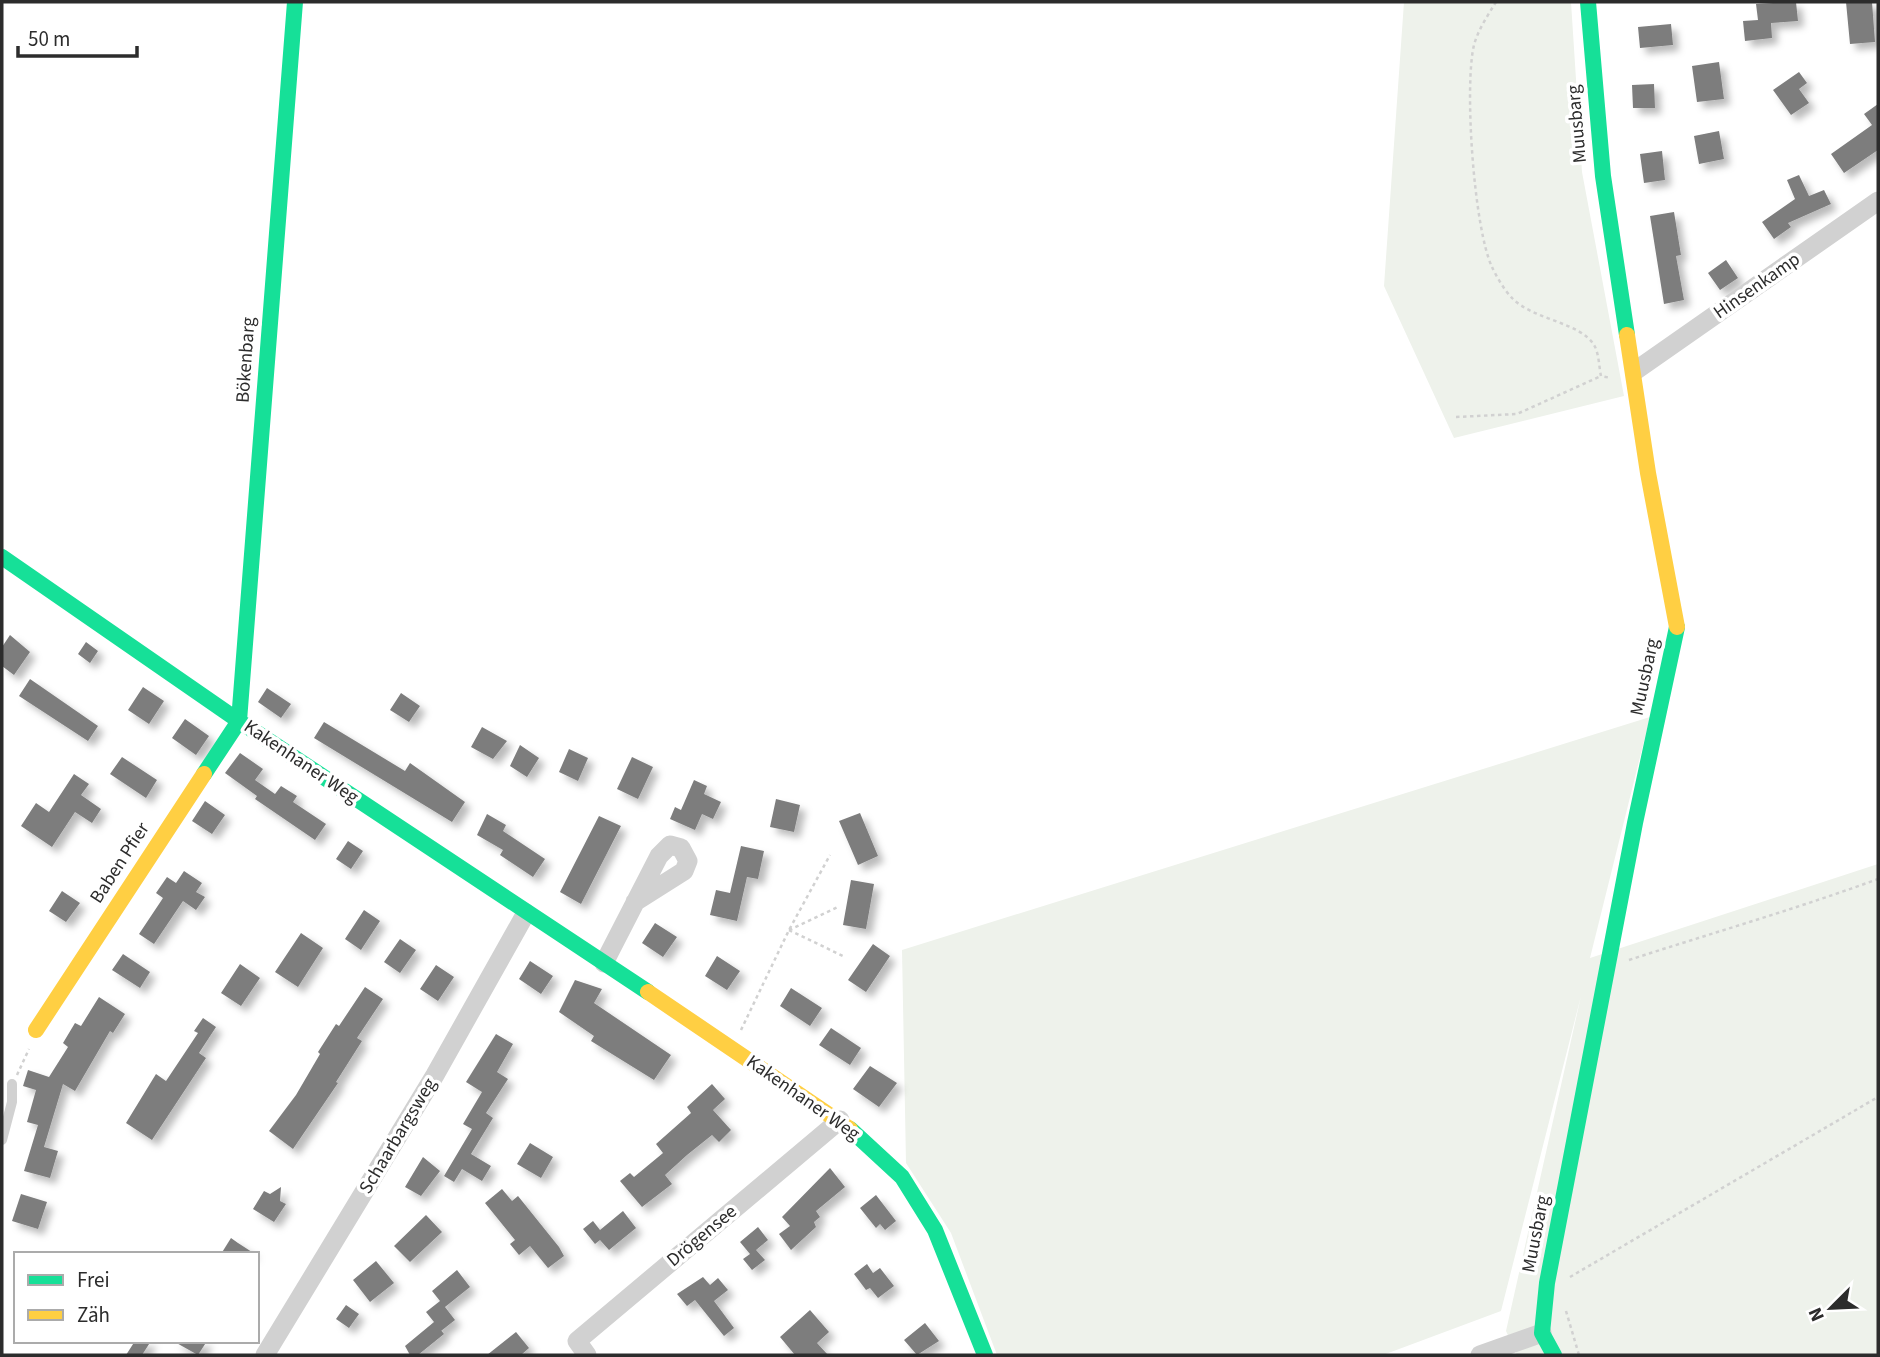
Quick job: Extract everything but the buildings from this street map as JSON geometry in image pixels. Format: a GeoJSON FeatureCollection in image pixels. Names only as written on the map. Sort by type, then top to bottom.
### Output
{"type":"FeatureCollection","features":[{"type":"Feature","properties":{"kind":"street","name":"Bökenbarg"},"geometry":{"type":"LineString","coordinates":[[239,721],[295,2]]}},
{"type":"Feature","properties":{"kind":"street","name":"Muusbarg"},"geometry":{"type":"LineString","coordinates":[[1542,1334],[1548,1283],[1608,963],[1677,629],[1648,473],[1635,371],[1603,176],[1588,2]]}},
{"type":"Feature","properties":{"kind":"street","name":"Hinsenkamp"},"geometry":{"type":"LineString","coordinates":[[1635,371],[1878,201]]}},
{"type":"Feature","properties":{"kind":"street","name":"Kakenhaner Weg"},"geometry":{"type":"LineString","coordinates":[[2,557],[239,721],[840,1119],[902,1177],[935,1230],[985,1355]]}},
{"type":"Feature","properties":{"kind":"street","name":"Baben Pfier"},"geometry":{"type":"LineString","coordinates":[[36,1030],[239,721]]}},
{"type":"Feature","properties":{"kind":"street"},"geometry":{"type":"LineString","coordinates":[[604,963],[635,902]]}},
{"type":"Feature","properties":{"kind":"street","name":"Schaarbargsweg"},"geometry":{"type":"LineString","coordinates":[[265,1355],[435,1076],[526,913]]}},
{"type":"Feature","properties":{"kind":"street","name":"Drögensee"},"geometry":{"type":"LineString","coordinates":[[587,1355],[576,1341],[840,1119]]}},
{"type":"Feature","properties":{"kind":"street"},"geometry":{"type":"LineString","coordinates":[[1479,1355],[1542,1334],[1554,1355]]}},
{"type":"Feature","properties":{"kind":"lane"},"geometry":{"type":"LineString","coordinates":[[2,1140],[12,1102],[12,1084]]}},
{"type":"Feature","properties":{"kind":"path"},"geometry":{"type":"LineString","coordinates":[[1496,2],[1474,45],[1470,96],[1476,194],[1491,266],[1512,299],[1548,320],[1571,326],[1595,346],[1601,376]]}},
{"type":"Feature","properties":{"kind":"path"},"geometry":{"type":"LineString","coordinates":[[1456,417],[1517,414],[1601,376],[1616,379],[1635,371]]}},
{"type":"Feature","properties":{"kind":"path"},"geometry":{"type":"LineString","coordinates":[[732,1049],[789,930],[830,855]]}},
{"type":"Feature","properties":{"kind":"path"},"geometry":{"type":"LineString","coordinates":[[1608,963],[1629,960],[1707,933],[1832,897],[1878,879]]}},
{"type":"Feature","properties":{"kind":"path"},"geometry":{"type":"LineString","coordinates":[[789,930],[838,907]]}},
{"type":"Feature","properties":{"kind":"path"},"geometry":{"type":"LineString","coordinates":[[789,930],[845,957]]}},
{"type":"Feature","properties":{"kind":"path"},"geometry":{"type":"LineString","coordinates":[[12,1084],[36,1030]]}},
{"type":"Feature","properties":{"kind":"path"},"geometry":{"type":"LineString","coordinates":[[1548,1283],[1558,1283],[1600,1260],[1878,1097]]}},
{"type":"Feature","properties":{"kind":"path"},"geometry":{"type":"LineString","coordinates":[[1565,1307],[1579,1355]]}},
{"type":"Feature","properties":{"kind":"shaded area"},"geometry":{"type":"Polygon","coordinates":[[[1404,2],[1571,2],[1582,172],[1624,396],[1454,438],[1384,286],[1404,2]]]}},
{"type":"Feature","properties":{"kind":"shaded area"},"geometry":{"type":"Polygon","coordinates":[[[1650,717],[1590,958],[1878,864],[1878,1355],[1517,1355],[1506,1331],[1581,996],[1501,1311],[1383,1355],[997,1355],[951,1233],[906,1163],[902,950],[1650,717]]]}},
{"type":"Feature","properties":{"kind":"traffic: fast"},"geometry":{"type":"LineString","coordinates":[[204,774],[239,721],[295,2]]}},
{"type":"Feature","properties":{"kind":"traffic: fast"},"geometry":{"type":"LineString","coordinates":[[1588,2],[1603,176],[1627,335]]}},
{"type":"Feature","properties":{"kind":"traffic: fast"},"geometry":{"type":"LineString","coordinates":[[2,557],[239,721],[648,992]]}},
{"type":"Feature","properties":{"kind":"traffic: fast"},"geometry":{"type":"LineString","coordinates":[[1554,1355],[1542,1333],[1547,1283],[1635,823],[1677,627]]}},
{"type":"Feature","properties":{"kind":"traffic: fast"},"geometry":{"type":"LineString","coordinates":[[850,1129],[902,1177],[935,1230],[985,1355]]}},
{"type":"Feature","properties":{"kind":"traffic: slow"},"geometry":{"type":"LineString","coordinates":[[1627,335],[1648,473],[1677,627]]}},
{"type":"Feature","properties":{"kind":"traffic: slow"},"geometry":{"type":"LineString","coordinates":[[36,1030],[204,774]]}},
{"type":"Feature","properties":{"kind":"traffic: slow"},"geometry":{"type":"LineString","coordinates":[[648,992],[850,1129]]}}]}
